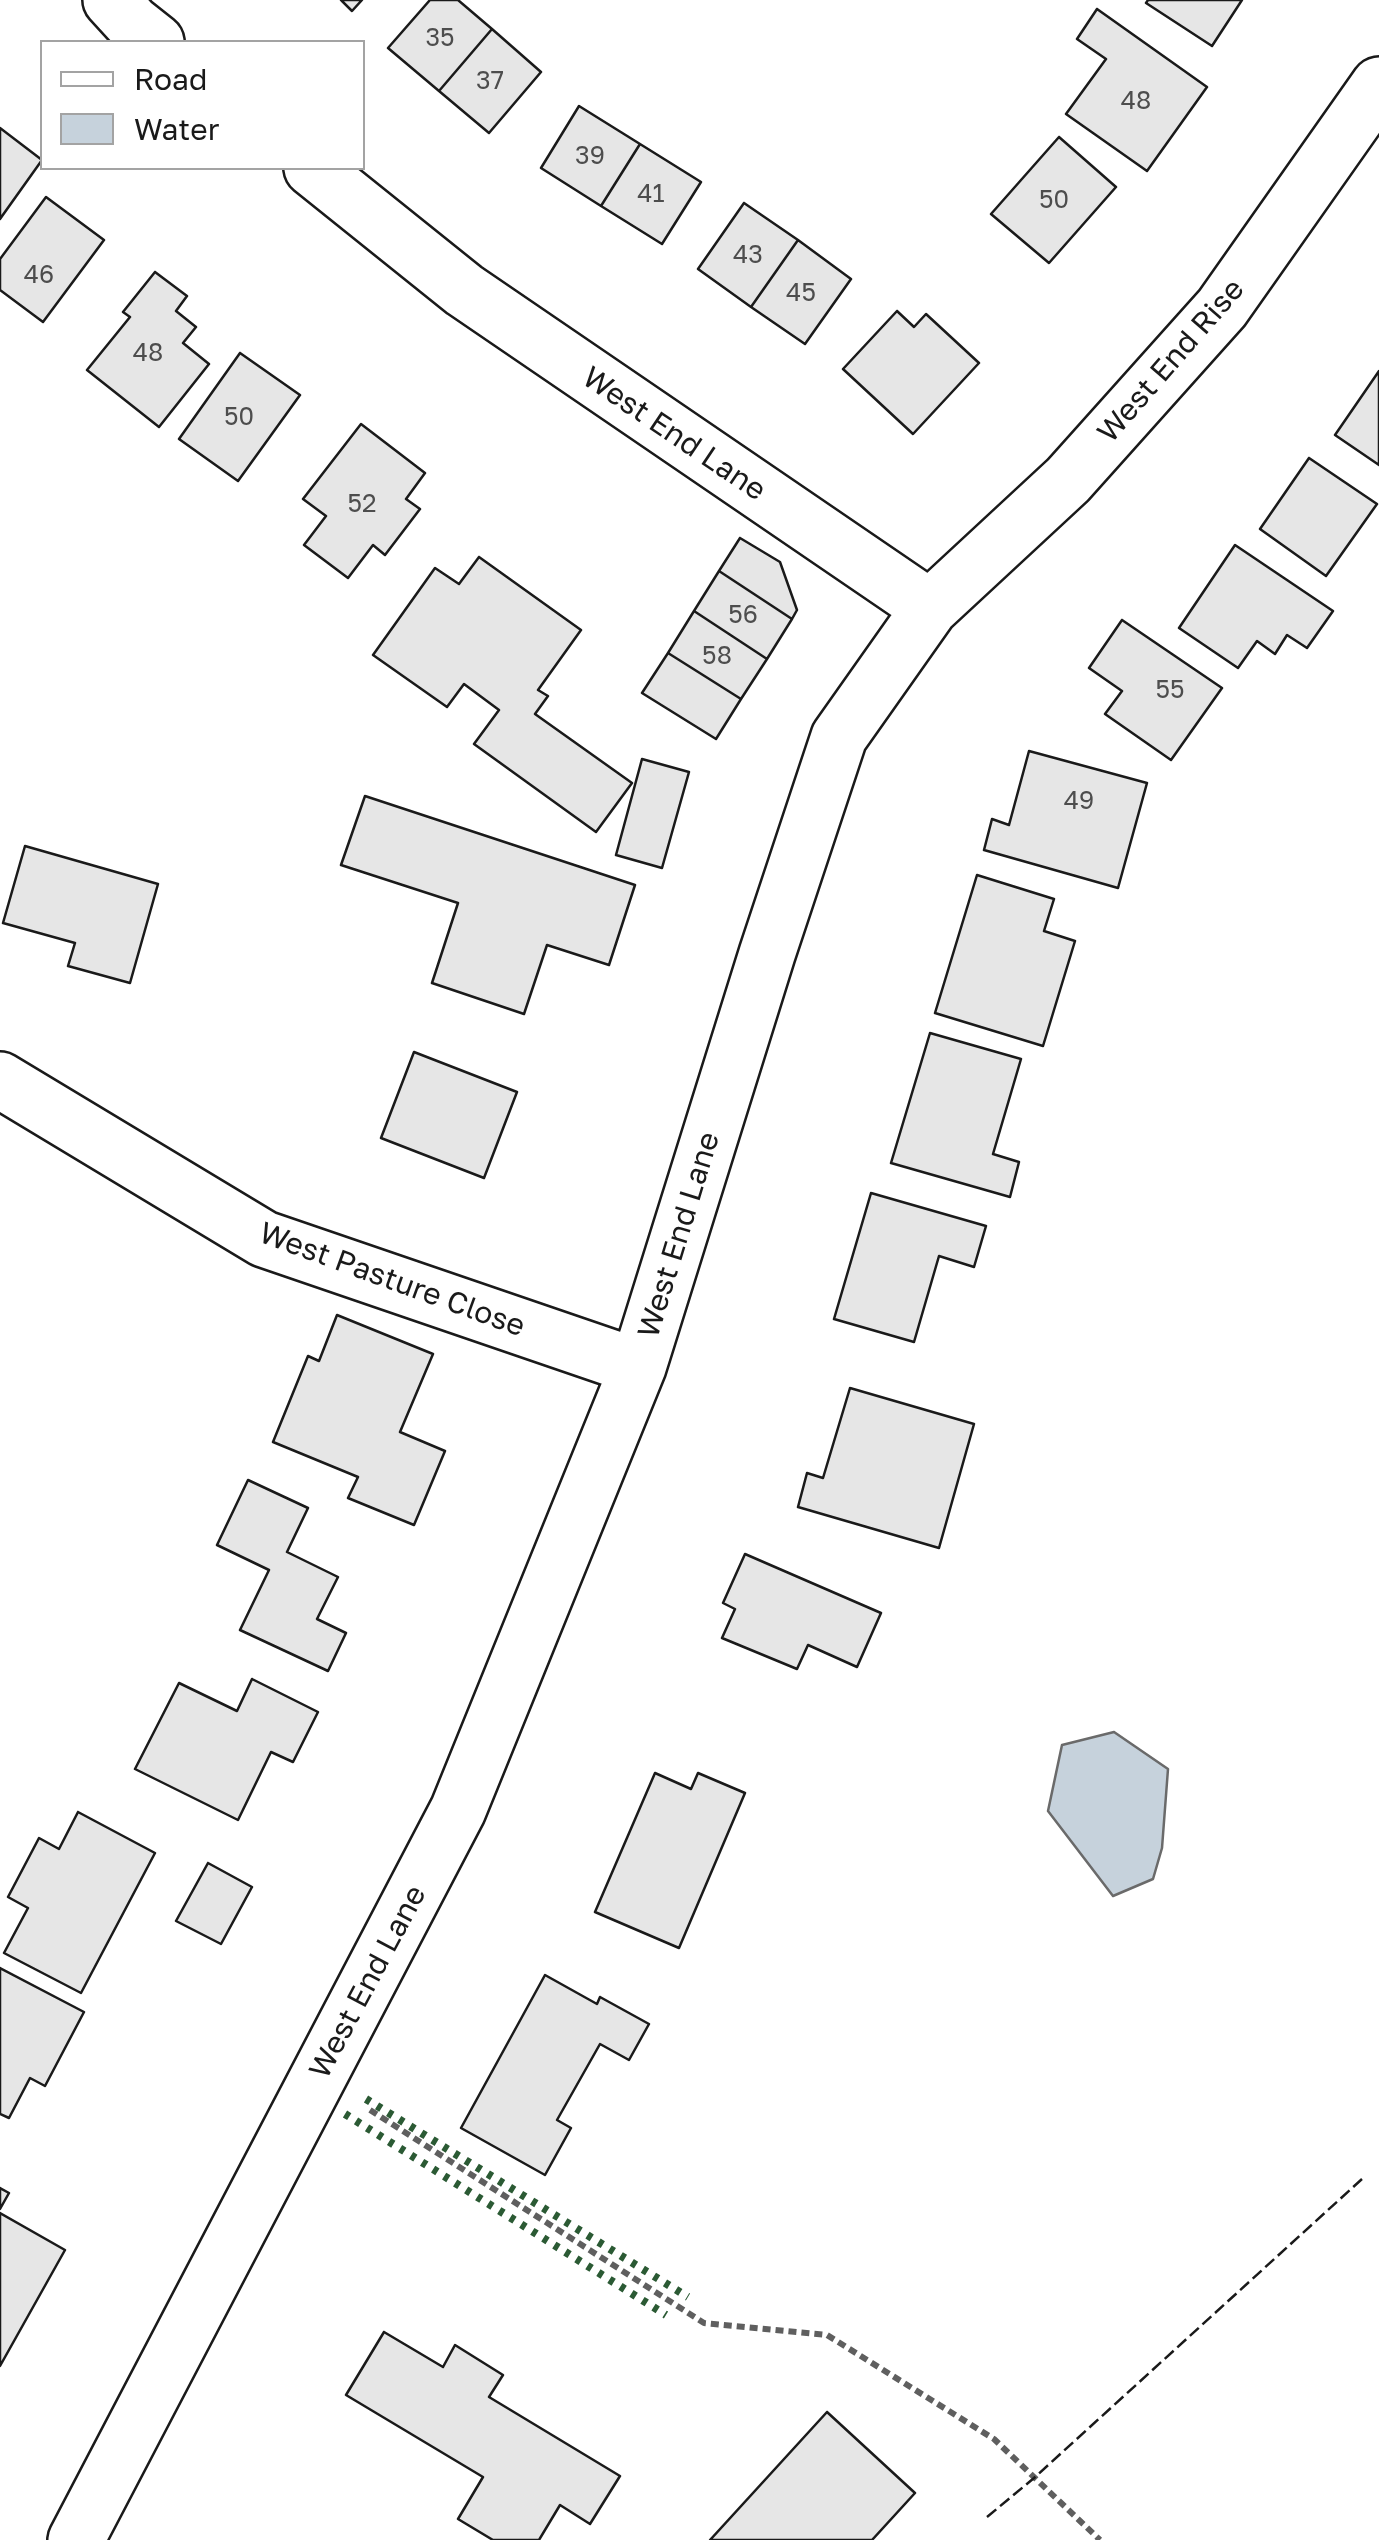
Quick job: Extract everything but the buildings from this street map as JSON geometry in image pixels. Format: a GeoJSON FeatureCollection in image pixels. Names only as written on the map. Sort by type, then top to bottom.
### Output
{"type":"FeatureCollection","features":[{"type":"Feature","properties":{"kind":"street"},"geometry":{"type":"LineString","coordinates":[[111,0],[153,40]]}},
{"type":"Feature","properties":{"kind":"street","name":"West End Rise"},"geometry":{"type":"LineString","coordinates":[[930,608],[1068,480],[1222,308],[1379,85]]}},
{"type":"Feature","properties":{"kind":"street","name":"West End Lane"},"geometry":{"type":"LineString","coordinates":[[76,2540],[458,1810],[638,1367],[839,737],[930,608],[464,290],[314,170]]}},
{"type":"Feature","properties":{"kind":"street","name":"West Pasture Close"},"geometry":{"type":"LineString","coordinates":[[0,1080],[264,1238],[638,1367]]}},
{"type":"Feature","properties":{"kind":"path"},"geometry":{"type":"LineString","coordinates":[[318,2077],[704,2323],[827,2335],[994,2439],[1100,2540]]}},
{"type":"Feature","properties":{"kind":"water"},"geometry":{"type":"Polygon","coordinates":[[[1114,1732],[1168,1769],[1162,1848],[1153,1879],[1113,1896],[1048,1811],[1062,1745],[1114,1732]]]}},
{"type":"Feature","properties":{"kind":"hedge"},"geometry":{"type":"LineString","coordinates":[[366,2099],[688,2297]]}},
{"type":"Feature","properties":{"kind":"hedge"},"geometry":{"type":"LineString","coordinates":[[345,2114],[666,2315]]}},
{"type":"Feature","properties":{"kind":"fence"},"geometry":{"type":"LineString","coordinates":[[987,2517],[1362,2179]]}}]}
